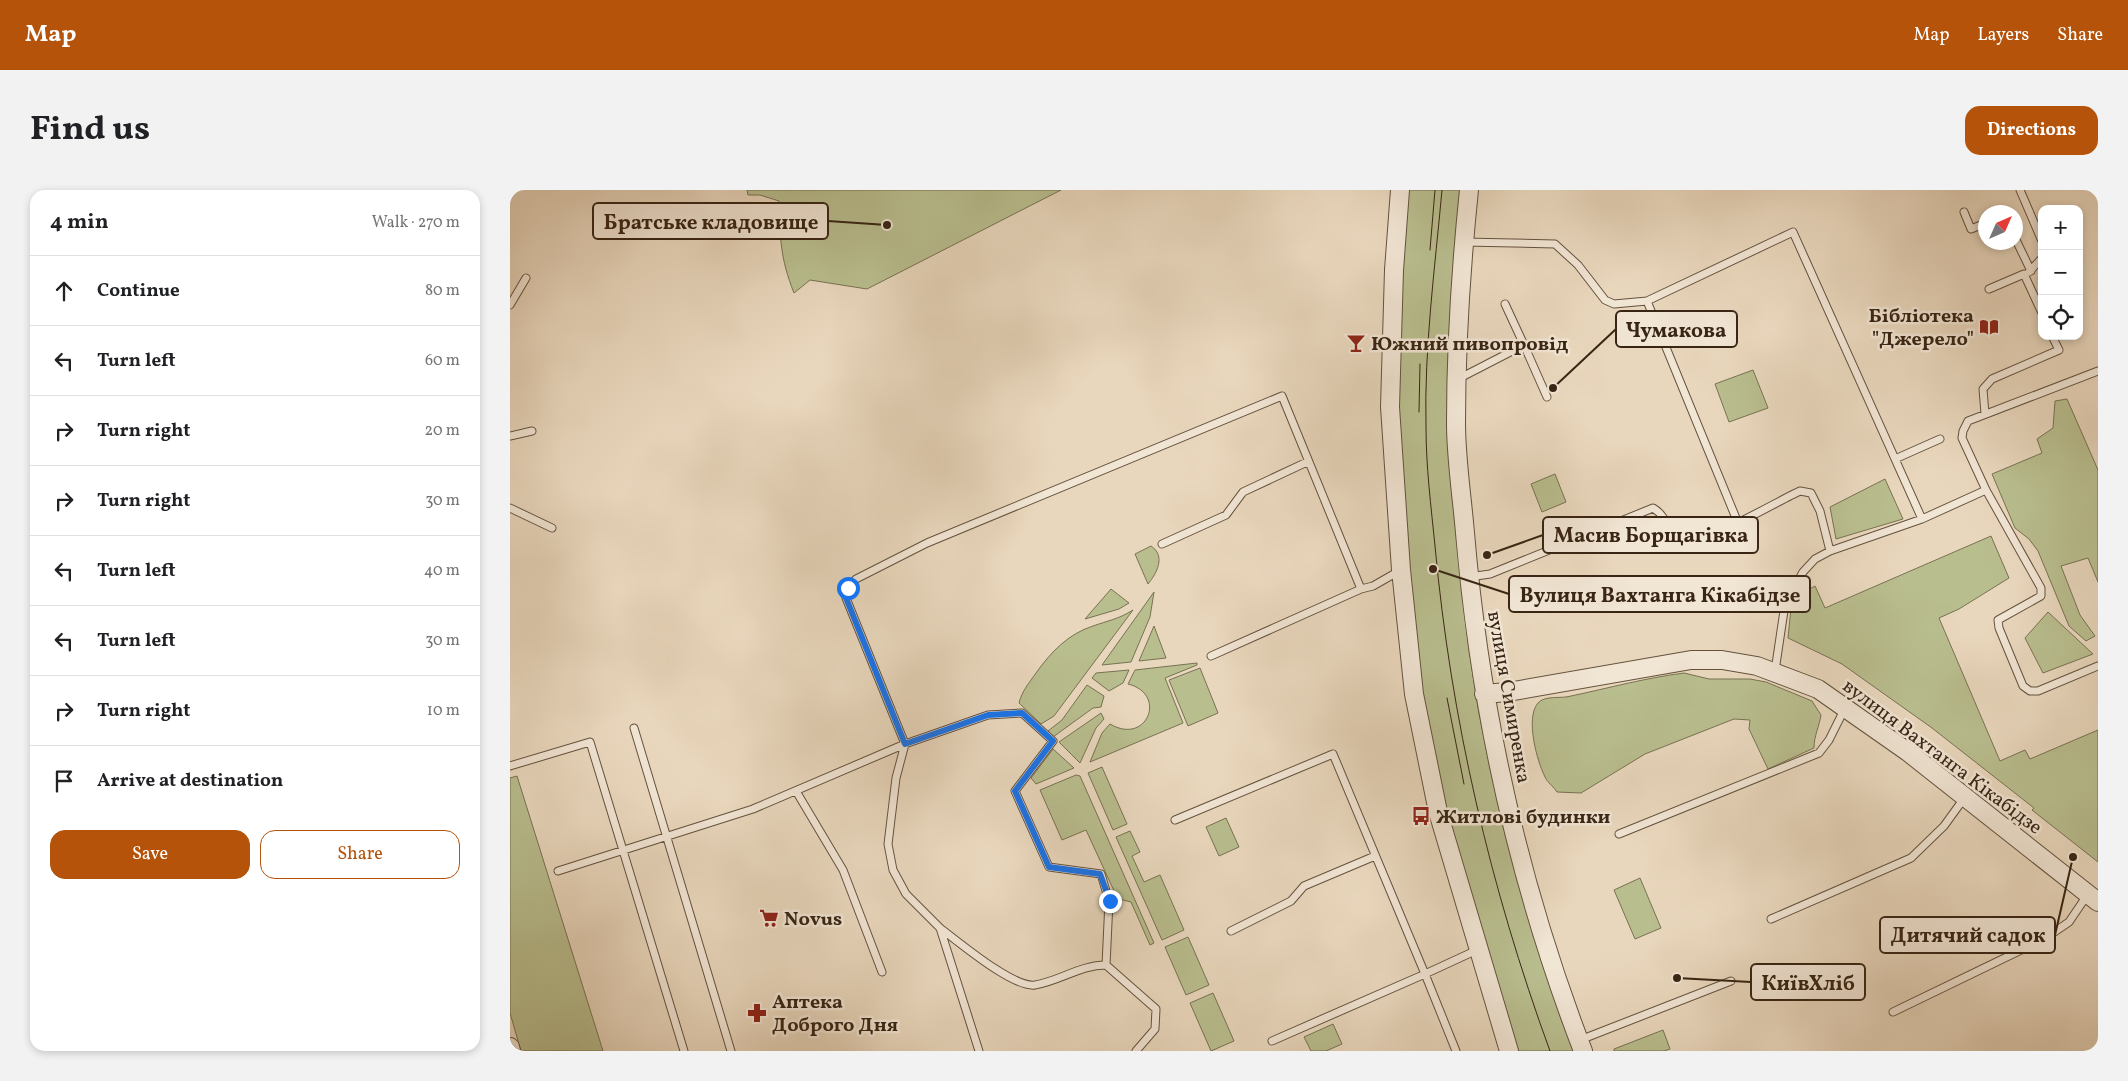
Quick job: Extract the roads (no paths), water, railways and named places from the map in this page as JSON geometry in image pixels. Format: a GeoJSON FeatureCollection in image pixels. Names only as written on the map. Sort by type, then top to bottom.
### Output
{"type":"FeatureCollection","features":[{"type":"Feature","properties":{"kind":"street"},"geometry":{"type":"LineString","coordinates":[[1400,190],[1394,270],[1390,407],[1402,570],[1414,694],[1438,812],[1477,950],[1509,1051]]}},
{"type":"Feature","properties":{"kind":"street","name":"вулиця Симиренка"},"geometry":{"type":"LineString","coordinates":[[1469,190],[1464,242],[1456,425],[1469,577],[1484,694],[1509,815],[1558,982],[1581,1046]]}},
{"type":"Feature","properties":{"kind":"street","name":"вулиця Вахтанга Кікабідзе"},"geometry":{"type":"LineString","coordinates":[[1484,694],[1508,692],[1691,660],[1722,660],[1775,672],[1818,690],[1908,752],[2093,898]]}},
{"type":"Feature","properties":{"kind":"street"},"geometry":{"type":"LineString","coordinates":[[510,1047],[511,1051]]}},
{"type":"Feature","properties":{"kind":"lane"},"geometry":{"type":"LineString","coordinates":[[2020,190],[2038,232]]}},
{"type":"Feature","properties":{"kind":"lane"},"geometry":{"type":"LineString","coordinates":[[1964,212],[1971,229],[1978,226]]}},
{"type":"Feature","properties":{"kind":"lane"},"geometry":{"type":"LineString","coordinates":[[1464,242],[1555,244],[1578,265],[1605,300],[1614,304],[1647,301],[1793,232],[1922,519]]}},
{"type":"Feature","properties":{"kind":"lane"},"geometry":{"type":"LineString","coordinates":[[2019,250],[2038,302]]}},
{"type":"Feature","properties":{"kind":"lane"},"geometry":{"type":"LineString","coordinates":[[1989,289],[2027,273],[2038,262]]}},
{"type":"Feature","properties":{"kind":"lane"},"geometry":{"type":"LineString","coordinates":[[510,305],[526,278]]}},
{"type":"Feature","properties":{"kind":"lane"},"geometry":{"type":"LineString","coordinates":[[1647,301],[1738,523]]}},
{"type":"Feature","properties":{"kind":"lane"},"geometry":{"type":"LineString","coordinates":[[1505,304],[1548,397]]}},
{"type":"Feature","properties":{"kind":"lane"},"geometry":{"type":"LineString","coordinates":[[1985,414],[1983,389],[1992,379],[2059,350],[2054,340]]}},
{"type":"Feature","properties":{"kind":"lane"},"geometry":{"type":"LineString","coordinates":[[1458,379],[1524,344]]}},
{"type":"Feature","properties":{"kind":"lane"},"geometry":{"type":"LineString","coordinates":[[2098,370],[1968,421],[1963,430],[1962,438],[1986,490],[2041,588],[2041,596],[2035,601],[1998,620],[1999,628],[2023,686],[2030,691],[2038,691],[2098,666]]}},
{"type":"Feature","properties":{"kind":"lane"},"geometry":{"type":"LineString","coordinates":[[1136,1051],[1155,1029],[1156,1009],[1106,965],[1091,965],[1034,985],[1008,978],[940,928],[906,894],[893,870],[888,844],[896,778],[905,744],[846,598],[848,588],[856,579],[927,543],[1282,396],[1360,589]]}},
{"type":"Feature","properties":{"kind":"lane"},"geometry":{"type":"LineString","coordinates":[[510,436],[532,431]]}},
{"type":"Feature","properties":{"kind":"lane"},"geometry":{"type":"LineString","coordinates":[[1895,459],[1940,439]]}},
{"type":"Feature","properties":{"kind":"lane"},"geometry":{"type":"LineString","coordinates":[[1162,544],[1226,515],[1243,492],[1308,462]]}},
{"type":"Feature","properties":{"kind":"lane"},"geometry":{"type":"LineString","coordinates":[[1775,672],[1785,604],[1791,589],[1803,572],[1816,559],[1830,551],[1922,519],[1986,490]]}},
{"type":"Feature","properties":{"kind":"lane"},"geometry":{"type":"LineString","coordinates":[[1469,577],[1490,574],[1653,508],[1662,514],[1672,536],[1678,542],[1689,544],[1738,523],[1791,495],[1806,491],[1811,493],[1816,501],[1830,551]]}},
{"type":"Feature","properties":{"kind":"lane"},"geometry":{"type":"LineString","coordinates":[[510,508],[552,528]]}},
{"type":"Feature","properties":{"kind":"lane"},"geometry":{"type":"LineString","coordinates":[[1211,656],[1360,589],[1373,586],[1402,570]]}},
{"type":"Feature","properties":{"kind":"lane"},"geometry":{"type":"LineString","coordinates":[[1619,834],[1819,753],[1829,740],[1845,708]]}},
{"type":"Feature","properties":{"kind":"lane"},"geometry":{"type":"LineString","coordinates":[[558,871],[753,809],[905,744],[988,715],[1022,713],[1053,741],[1015,791],[1049,867],[1100,874],[1110,901],[1106,965]]}},
{"type":"Feature","properties":{"kind":"lane"},"geometry":{"type":"LineString","coordinates":[[634,728],[731,1051]]}},
{"type":"Feature","properties":{"kind":"lane"},"geometry":{"type":"LineString","coordinates":[[510,766],[590,742],[684,1051]]}},
{"type":"Feature","properties":{"kind":"lane"},"geometry":{"type":"LineString","coordinates":[[1175,820],[1333,754],[1456,1051]]}},
{"type":"Feature","properties":{"kind":"lane"},"geometry":{"type":"LineString","coordinates":[[796,790],[843,870],[882,972]]}},
{"type":"Feature","properties":{"kind":"lane"},"geometry":{"type":"LineString","coordinates":[[1771,920],[1911,858],[1944,826],[1965,797]]}},
{"type":"Feature","properties":{"kind":"lane"},"geometry":{"type":"LineString","coordinates":[[1231,931],[1291,901],[1304,886],[1375,856]]}},
{"type":"Feature","properties":{"kind":"lane"},"geometry":{"type":"LineString","coordinates":[[1894,1012],[2044,939],[2069,922],[2093,898]]}},
{"type":"Feature","properties":{"kind":"lane"},"geometry":{"type":"LineString","coordinates":[[940,928],[979,1051]]}},
{"type":"Feature","properties":{"kind":"lane"},"geometry":{"type":"LineString","coordinates":[[1272,1041],[1477,950]]}},
{"type":"Feature","properties":{"kind":"lane"},"geometry":{"type":"LineString","coordinates":[[1581,1046],[1731,981]]}},
{"type":"Feature","properties":{"kind":"tram line"},"geometry":{"type":"LineString","coordinates":[[1430,250],[1435,190]]}},
{"type":"Feature","properties":{"kind":"tram line"},"geometry":{"type":"LineString","coordinates":[[1442,190],[1431,308],[1426,397],[1428,472],[1442,611],[1463,739],[1491,865],[1528,989],[1550,1051]]}},
{"type":"Feature","properties":{"kind":"tram line"},"geometry":{"type":"LineString","coordinates":[[1419,412],[1420,364]]}},
{"type":"Feature","properties":{"kind":"tram line"},"geometry":{"type":"LineString","coordinates":[[1447,698],[1464,784]]}},
{"type":"Feature","properties":{"kind":"place","name":"Братське кладовище"},"geometry":{"type":"Point","coordinates":[887,225]}},
{"type":"Feature","properties":{"kind":"place","name":"Бібліотека \"Джерело\""},"geometry":{"type":"Point","coordinates":[1989,327]}},
{"type":"Feature","properties":{"kind":"place","name":"Южний пивопровід"},"geometry":{"type":"Point","coordinates":[1356,343]}},
{"type":"Feature","properties":{"kind":"place","name":"Чумакова"},"geometry":{"type":"Point","coordinates":[1553,388]}},
{"type":"Feature","properties":{"kind":"place","name":"Масив Борщагівка"},"geometry":{"type":"Point","coordinates":[1487,555]}},
{"type":"Feature","properties":{"kind":"place","name":"Вулиця Вахтанга Кікабідзе"},"geometry":{"type":"Point","coordinates":[1433,569]}},
{"type":"Feature","properties":{"kind":"place","name":"Житлові будинки"},"geometry":{"type":"Point","coordinates":[1421,816]}},
{"type":"Feature","properties":{"kind":"place","name":"Дитячий садок"},"geometry":{"type":"Point","coordinates":[2073,857]}},
{"type":"Feature","properties":{"kind":"place","name":"Novus"},"geometry":{"type":"Point","coordinates":[769,918]}},
{"type":"Feature","properties":{"kind":"place","name":"КиївХліб"},"geometry":{"type":"Point","coordinates":[1677,978]}},
{"type":"Feature","properties":{"kind":"place","name":"Аптека Доброго Дня"},"geometry":{"type":"Point","coordinates":[757,1013]}}]}
